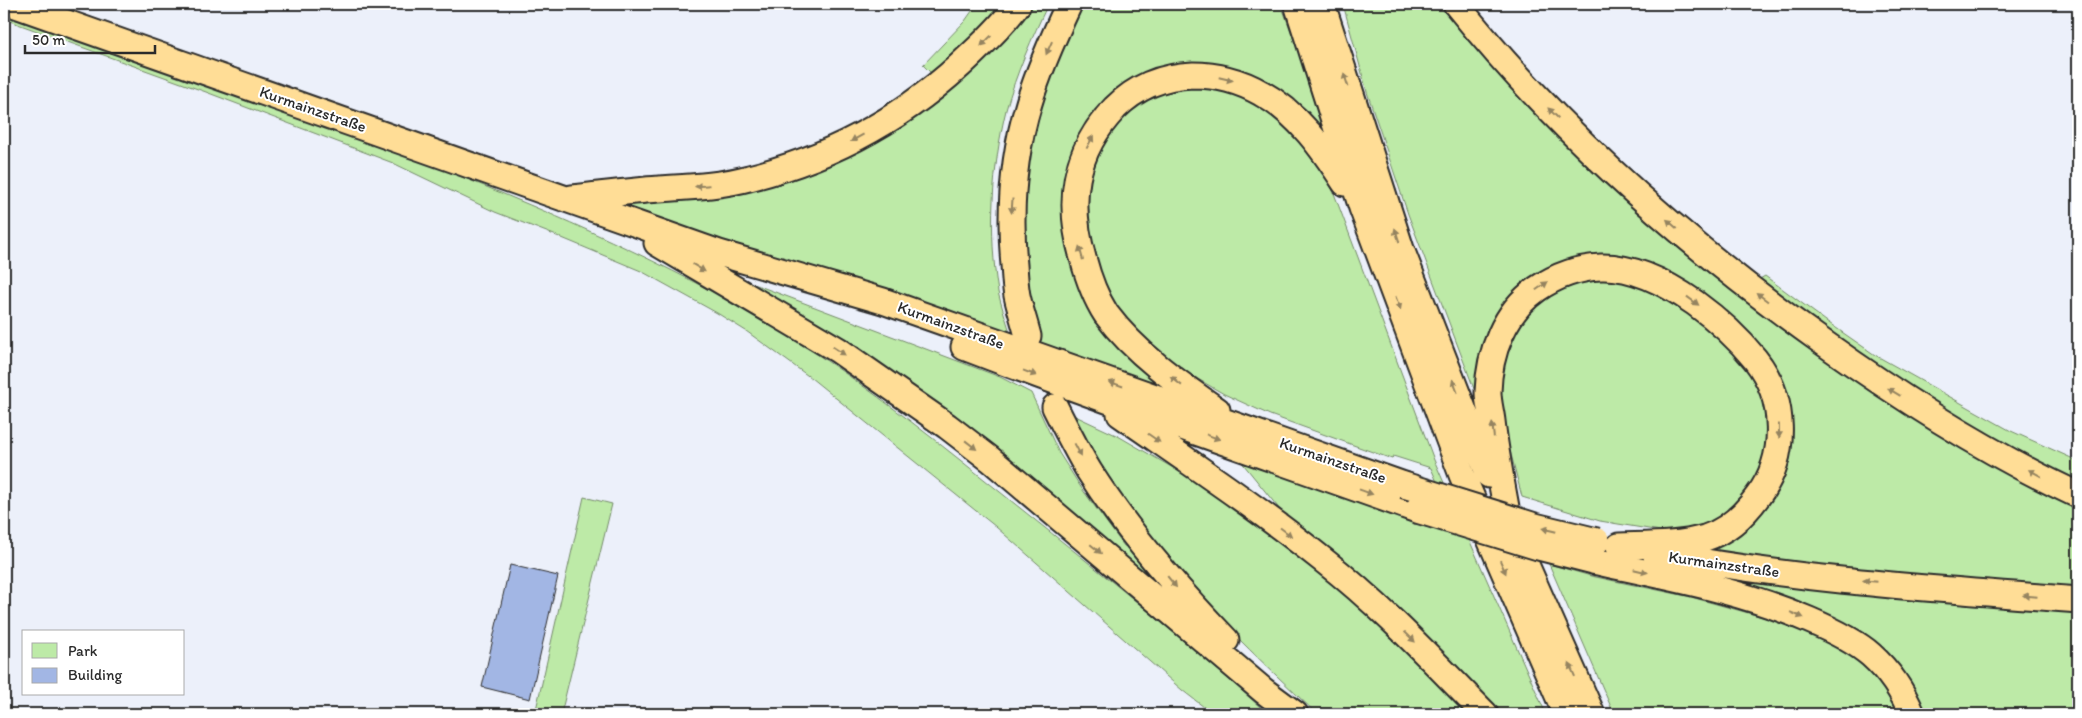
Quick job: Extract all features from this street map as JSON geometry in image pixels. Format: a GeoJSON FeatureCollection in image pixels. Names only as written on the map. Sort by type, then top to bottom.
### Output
{"type":"FeatureCollection","features":[{"type":"Feature","properties":{"kind":"highway","name":"Kurmainzstraße"},"geometry":{"type":"LineString","coordinates":[[12,4],[719,253],[883,301],[1404,485],[1535,526],[1603,550],[1845,579],[2078,600]]}},
{"type":"Feature","properties":{"kind":"highway"},"geometry":{"type":"LineString","coordinates":[[566,198],[709,186],[749,178],[800,162],[846,144],[887,122],[923,97],[990,36],[1018,4]]}},
{"type":"Feature","properties":{"kind":"highway"},"geometry":{"type":"LineString","coordinates":[[1028,336],[1018,298],[1013,255],[1011,214],[1014,179],[1018,147],[1029,102],[1043,63],[1069,4]]}},
{"type":"Feature","properties":{"kind":"highway"},"geometry":{"type":"LineString","coordinates":[[1297,4],[1362,208],[1462,475],[1566,714]]}},
{"type":"Feature","properties":{"kind":"highway"},"geometry":{"type":"LineString","coordinates":[[1322,4],[1402,249],[1510,530],[1592,714]]}},
{"type":"Feature","properties":{"kind":"highway"},"geometry":{"type":"LineString","coordinates":[[1456,4],[1486,41],[1548,108],[1623,181],[1708,256],[1884,386],[1975,441],[2078,495]]}},
{"type":"Feature","properties":{"kind":"highway"},"geometry":{"type":"LineString","coordinates":[[1245,429],[1158,366],[1128,338],[1106,313],[1088,279],[1078,241],[1075,214],[1077,175],[1089,142],[1098,128],[1119,104],[1146,85],[1181,76],[1223,78],[1242,83],[1262,93],[1295,120],[1323,150],[1362,208]]}},
{"type":"Feature","properties":{"kind":"highway","name":"Kurmainzstraße"},"geometry":{"type":"LineString","coordinates":[[612,216],[830,345],[948,426],[990,459],[1294,714]]}},
{"type":"Feature","properties":{"kind":"highway"},"geometry":{"type":"LineString","coordinates":[[719,253],[1100,400],[1183,426],[1417,510],[1538,547],[1603,550],[1682,544],[1707,537],[1727,527],[1748,510],[1763,489],[1775,466],[1780,444],[1780,423],[1776,402],[1767,378],[1756,360],[1708,312],[1654,278],[1627,270],[1602,267],[1575,270],[1550,280],[1529,295],[1510,315],[1498,337],[1492,362],[1488,392],[1510,530]]}},
{"type":"Feature","properties":{"kind":"highway"},"geometry":{"type":"LineString","coordinates":[[1100,400],[1232,491],[1325,561],[1412,638],[1484,714]]}},
{"type":"Feature","properties":{"kind":"highway"},"geometry":{"type":"LineString","coordinates":[[1055,407],[1089,470],[1133,534],[1181,593],[1241,656],[1302,714]]}},
{"type":"Feature","properties":{"kind":"highway"},"geometry":{"type":"LineString","coordinates":[[1603,550],[1765,603],[1825,626],[1871,655],[1890,674],[1905,697],[1912,714]]}},
{"type":"Feature","properties":{"kind":"green space"},"geometry":{"type":"Polygon","coordinates":[[[977,4],[1003,4],[971,42],[931,73],[923,65],[965,21],[977,4]]]}},
{"type":"Feature","properties":{"kind":"green space"},"geometry":{"type":"Polygon","coordinates":[[[1029,4],[1048,4],[1019,69],[1006,110],[997,155],[993,201],[992,224],[995,270],[998,292],[1010,332],[972,318],[969,323],[620,207],[608,200],[804,171],[1029,4]]]}},
{"type":"Feature","properties":{"kind":"green space"},"geometry":{"type":"Polygon","coordinates":[[[1077,4],[1281,4],[1333,147],[1224,69],[1097,114],[1071,255],[1163,381],[1159,387],[1039,342],[1024,279],[1020,226],[1031,122],[1077,4]]]}},
{"type":"Feature","properties":{"kind":"green space"},"geometry":{"type":"Polygon","coordinates":[[[1343,4],[1443,4],[1495,66],[1647,216],[2078,507],[2078,589],[1892,575],[1690,551],[1730,535],[1789,417],[1660,269],[1527,284],[1482,410],[1408,214],[1367,92],[1343,4]]]}},
{"type":"Feature","properties":{"kind":"green space"},"geometry":{"type":"Polygon","coordinates":[[[4,12],[237,92],[410,156],[591,232],[712,292],[820,356],[907,419],[1146,609],[1268,714],[1213,714],[1182,690],[996,527],[811,378],[746,331],[717,313],[641,271],[495,212],[393,163],[206,92],[4,19],[4,12]]]}},
{"type":"Feature","properties":{"kind":"green space"},"geometry":{"type":"Polygon","coordinates":[[[1170,85],[1220,87],[1268,107],[1313,154],[1332,188],[1434,460],[1546,714],[1498,714],[1481,695],[1280,514],[1281,511],[1240,460],[1424,523],[1423,526],[1461,537],[1431,468],[1393,456],[1392,459],[1270,415],[1224,394],[1184,371],[1154,348],[1123,317],[1104,287],[1091,256],[1085,193],[1099,142],[1128,108],[1170,85]]]}},
{"type":"Feature","properties":{"kind":"green space"},"geometry":{"type":"Polygon","coordinates":[[[1603,273],[1650,284],[1740,352],[1769,404],[1769,449],[1756,481],[1730,510],[1714,520],[1689,530],[1667,532],[1600,521],[1522,497],[1504,427],[1500,393],[1501,366],[1520,317],[1550,289],[1603,273]]]}},
{"type":"Feature","properties":{"kind":"green space"},"geometry":{"type":"Polygon","coordinates":[[[1765,276],[1875,355],[2011,431],[2078,461],[2078,481],[1994,437],[1874,362],[1758,280],[1765,276]]]}},
{"type":"Feature","properties":{"kind":"green space"},"geometry":{"type":"Polygon","coordinates":[[[738,278],[1000,377],[1031,393],[1059,453],[1082,489],[1124,546],[1132,549],[1176,600],[738,278]]]}},
{"type":"Feature","properties":{"kind":"green space"},"geometry":{"type":"Polygon","coordinates":[[[1069,413],[1118,436],[1211,490],[1315,566],[1398,637],[1472,714],[1317,714],[1206,606],[1165,559],[1135,521],[1115,491],[1069,413]]]}},
{"type":"Feature","properties":{"kind":"green space"},"geometry":{"type":"Polygon","coordinates":[[[584,497],[612,504],[561,714],[535,714],[584,497]]]}},
{"type":"Feature","properties":{"kind":"green space"},"geometry":{"type":"Polygon","coordinates":[[[1549,564],[1591,576],[1691,597],[1806,629],[1834,642],[1880,676],[1901,714],[1614,714],[1549,564]]]}},
{"type":"Feature","properties":{"kind":"green space"},"geometry":{"type":"Polygon","coordinates":[[[1731,577],[2078,610],[2078,714],[1923,714],[1901,671],[1731,583],[1731,577]]]}},
{"type":"Feature","properties":{"kind":"building"},"geometry":{"type":"Polygon","coordinates":[[[510,565],[558,576],[530,699],[482,687],[510,565]]]}}]}
